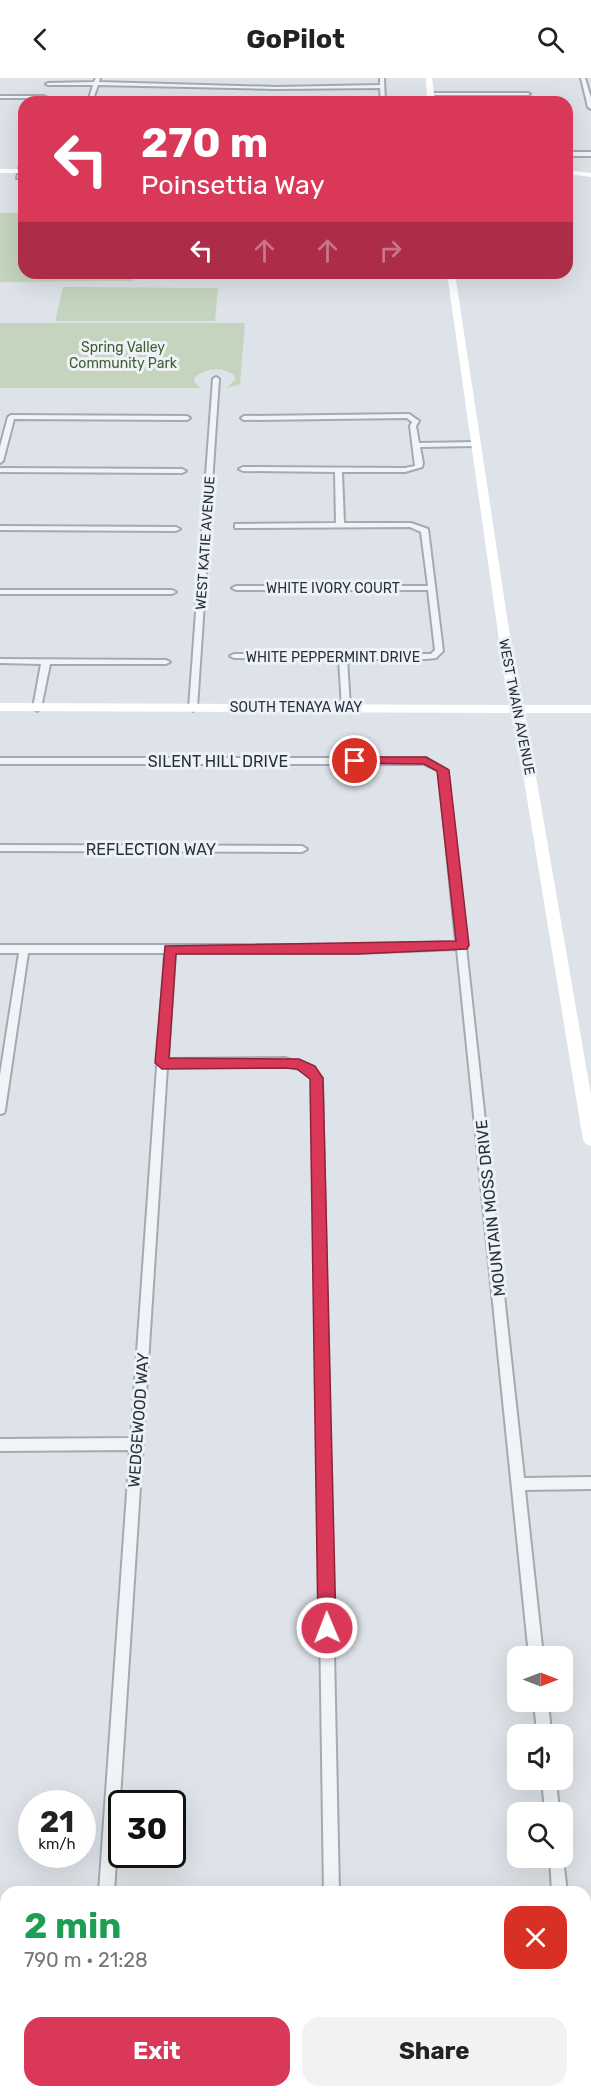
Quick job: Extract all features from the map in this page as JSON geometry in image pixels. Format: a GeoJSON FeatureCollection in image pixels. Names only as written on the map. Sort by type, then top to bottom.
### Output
{"type":"FeatureCollection","features":[{"type":"Feature","properties":{"kind":"street"},"geometry":{"type":"LineString","coordinates":[[166,84],[169,78]]}},
{"type":"Feature","properties":{"kind":"street"},"geometry":{"type":"LineString","coordinates":[[235,87],[239,78]]}},
{"type":"Feature","properties":{"kind":"street"},"geometry":{"type":"LineString","coordinates":[[307,88],[310,78]]}},
{"type":"Feature","properties":{"kind":"street"},"geometry":{"type":"LineString","coordinates":[[382,78],[383,96]]}},
{"type":"Feature","properties":{"kind":"street"},"geometry":{"type":"LineString","coordinates":[[429,78],[431,96]]}},
{"type":"Feature","properties":{"kind":"street"},"geometry":{"type":"LineString","coordinates":[[583,78],[591,107]]}},
{"type":"Feature","properties":{"kind":"street"},"geometry":{"type":"LineString","coordinates":[[45,96],[49,81],[235,87],[382,86]]}},
{"type":"Feature","properties":{"kind":"street"},"geometry":{"type":"LineString","coordinates":[[92,96],[97,81]]}},
{"type":"Feature","properties":{"kind":"street"},"geometry":{"type":"LineString","coordinates":[[480,96],[528,94]]}},
{"type":"Feature","properties":{"kind":"street"},"geometry":{"type":"LineString","coordinates":[[0,97],[18,98]]}},
{"type":"Feature","properties":{"kind":"street"},"geometry":{"type":"LineString","coordinates":[[573,154],[591,154]]}},
{"type":"Feature","properties":{"kind":"street"},"geometry":{"type":"LineString","coordinates":[[0,171],[18,173]]}},
{"type":"Feature","properties":{"kind":"street"},"geometry":{"type":"LineString","coordinates":[[573,173],[590,175]]}},
{"type":"Feature","properties":{"kind":"street"},"geometry":{"type":"LineString","coordinates":[[0,177],[18,175]]}},
{"type":"Feature","properties":{"kind":"street"},"geometry":{"type":"LineString","coordinates":[[573,177],[590,175]]}},
{"type":"Feature","properties":{"kind":"street","name":"WEST TWAIN AVENUE"},"geometry":{"type":"LineString","coordinates":[[452,279],[512,689],[517,707],[591,1140]]}},
{"type":"Feature","properties":{"kind":"street","name":"WEST KATIE AVENUE"},"geometry":{"type":"LineString","coordinates":[[193,708],[216,379]]}},
{"type":"Feature","properties":{"kind":"street"},"geometry":{"type":"LineString","coordinates":[[243,469],[405,470],[418,467],[413,426],[416,421],[408,416],[244,418]]}},
{"type":"Feature","properties":{"kind":"street"},"geometry":{"type":"LineString","coordinates":[[0,461],[11,417],[187,418]]}},
{"type":"Feature","properties":{"kind":"street"},"geometry":{"type":"LineString","coordinates":[[415,445],[475,444]]}},
{"type":"Feature","properties":{"kind":"street"},"geometry":{"type":"LineString","coordinates":[[338,469],[340,525]]}},
{"type":"Feature","properties":{"kind":"street"},"geometry":{"type":"LineString","coordinates":[[0,470],[182,471]]}},
{"type":"Feature","properties":{"kind":"street"},"geometry":{"type":"LineString","coordinates":[[238,526],[411,525],[425,531],[430,588]]}},
{"type":"Feature","properties":{"kind":"street"},"geometry":{"type":"LineString","coordinates":[[0,528],[176,529]]}},
{"type":"Feature","properties":{"kind":"street","name":"WHITE IVORY COURT"},"geometry":{"type":"LineString","coordinates":[[236,588],[430,588]]}},
{"type":"Feature","properties":{"kind":"street","name":"WHITE PEPPERMINT DRIVE"},"geometry":{"type":"LineString","coordinates":[[234,656],[433,656],[440,651],[430,588]]}},
{"type":"Feature","properties":{"kind":"street"},"geometry":{"type":"LineString","coordinates":[[0,592],[172,592]]}},
{"type":"Feature","properties":{"kind":"street"},"geometry":{"type":"LineString","coordinates":[[343,656],[346,707]]}},
{"type":"Feature","properties":{"kind":"street"},"geometry":{"type":"LineString","coordinates":[[0,661],[166,662]]}},
{"type":"Feature","properties":{"kind":"street"},"geometry":{"type":"LineString","coordinates":[[37,708],[46,662]]}},
{"type":"Feature","properties":{"kind":"street","name":"SOUTH TENAYA WAY"},"geometry":{"type":"LineString","coordinates":[[0,707],[591,709]]}},
{"type":"Feature","properties":{"kind":"street","name":"SILENT HILL DRIVE"},"geometry":{"type":"LineString","coordinates":[[0,761],[426,761],[435,765]]}},
{"type":"Feature","properties":{"kind":"street","name":"MOUNTAIN MOSS DRIVE"},"geometry":{"type":"LineString","coordinates":[[435,765],[443,770],[446,777],[536,1646]]}},
{"type":"Feature","properties":{"kind":"street","name":"REFLECTION WAY"},"geometry":{"type":"LineString","coordinates":[[0,849],[302,849]]}},
{"type":"Feature","properties":{"kind":"street"},"geometry":{"type":"LineString","coordinates":[[0,949],[357,949],[463,945]]}},
{"type":"Feature","properties":{"kind":"street"},"geometry":{"type":"LineString","coordinates":[[0,1110],[24,949]]}},
{"type":"Feature","properties":{"kind":"street","name":"WEDGEWOOD WAY"},"geometry":{"type":"LineString","coordinates":[[106,1886],[170,949]]}},
{"type":"Feature","properties":{"kind":"street"},"geometry":{"type":"LineString","coordinates":[[162,1063],[285,1062],[299,1064],[310,1070],[317,1078],[332,1886]]}},
{"type":"Feature","properties":{"kind":"street"},"geometry":{"type":"LineString","coordinates":[[0,1445],[136,1444]]}},
{"type":"Feature","properties":{"kind":"street"},"geometry":{"type":"LineString","coordinates":[[519,1484],[591,1483]]}},
{"type":"Feature","properties":{"kind":"street"},"geometry":{"type":"LineString","coordinates":[[558,1868],[559,1886]]}},
{"type":"Feature","properties":{"kind":"green space"},"geometry":{"type":"Polygon","coordinates":[[[0,213],[18,213],[18,279],[134,279],[134,281],[0,282],[0,213]]]}},
{"type":"Feature","properties":{"kind":"green space"},"geometry":{"type":"Polygon","coordinates":[[[63,287],[218,288],[215,321],[55,321],[63,287]]]}},
{"type":"Feature","properties":{"kind":"green space","name":"Spring Valley Community Park"},"geometry":{"type":"Polygon","coordinates":[[[0,323],[245,323],[240,384],[227,388],[235,379],[234,375],[224,370],[214,369],[195,377],[194,382],[201,388],[0,388],[0,323]]]}},
{"type":"Feature","properties":{"kind":"route"},"geometry":{"type":"LineString","coordinates":[[327,1628],[317,1078],[310,1070],[299,1064],[285,1062],[162,1063],[170,949],[357,949],[407,945],[463,945],[446,777],[443,770],[426,761],[355,761]]}}]}
